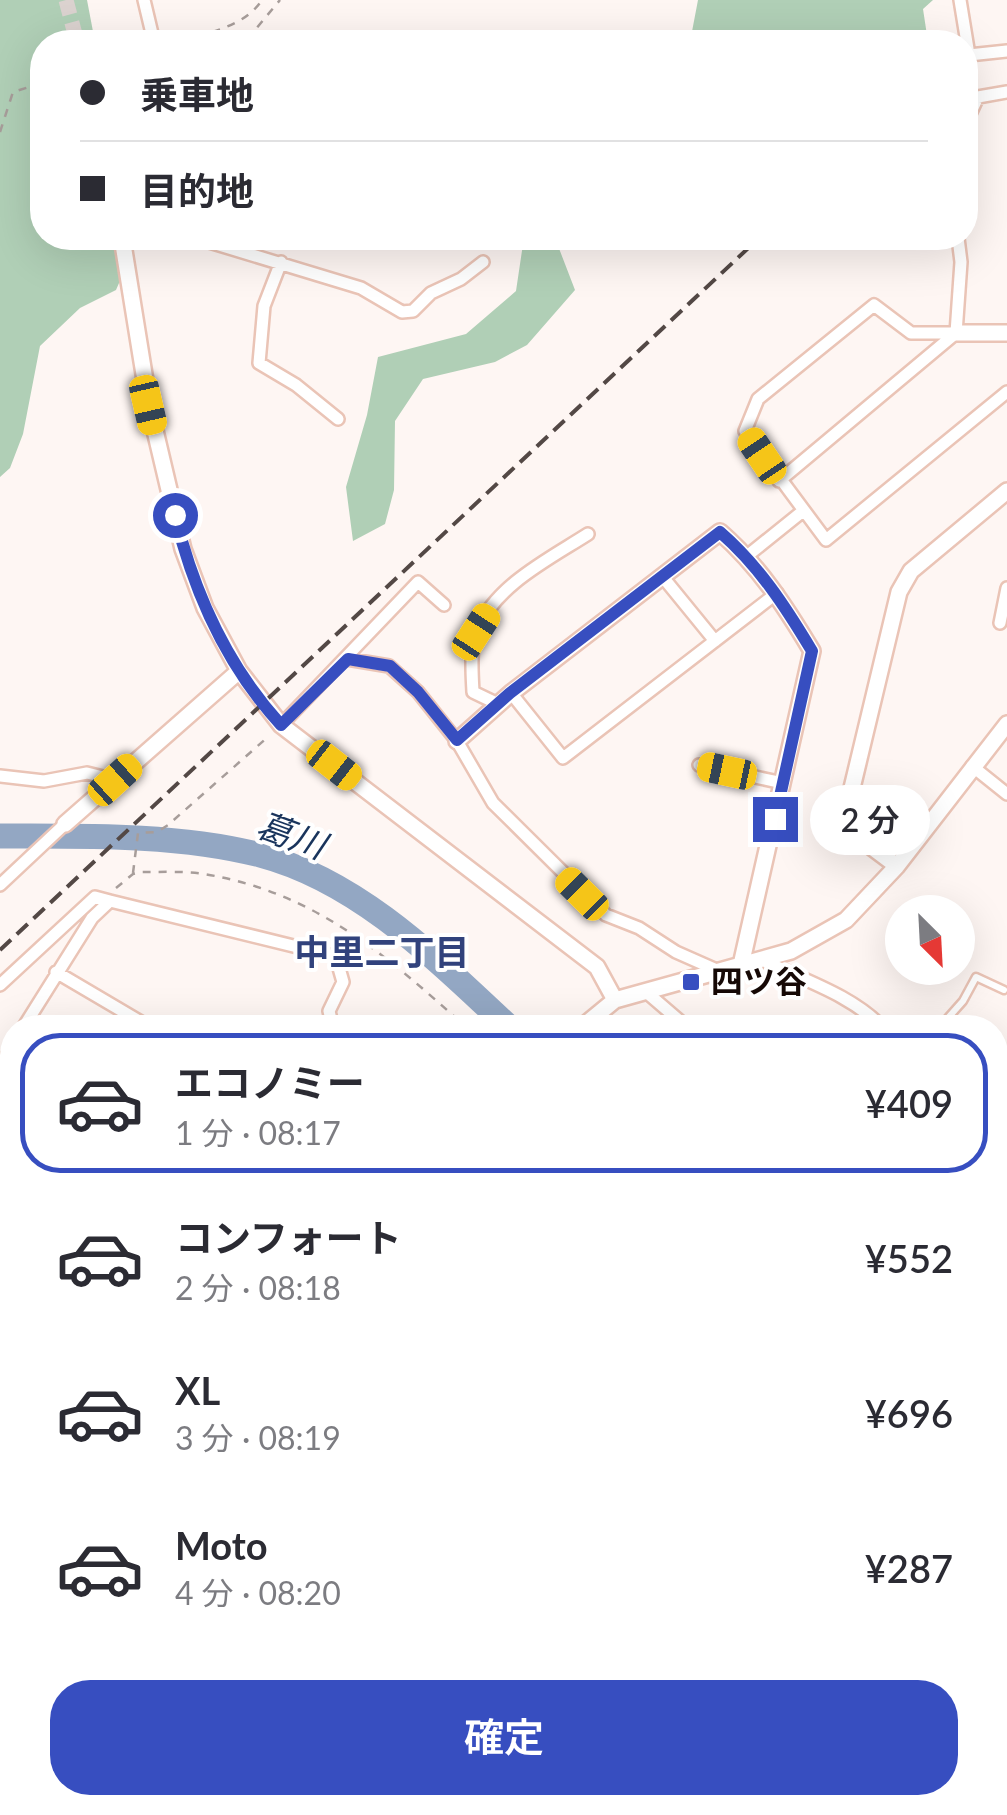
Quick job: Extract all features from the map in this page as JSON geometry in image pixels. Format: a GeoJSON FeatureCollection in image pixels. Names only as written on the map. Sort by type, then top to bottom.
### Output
{"type":"FeatureCollection","features":[{"type":"Feature","properties":{"kind":"street"},"geometry":{"type":"LineString","coordinates":[[144,0],[151,30]]}},
{"type":"Feature","properties":{"kind":"street"},"geometry":{"type":"LineString","coordinates":[[960,0],[965,30]]}},
{"type":"Feature","properties":{"kind":"street"},"geometry":{"type":"LineString","coordinates":[[978,54],[1007,51]]}},
{"type":"Feature","properties":{"kind":"street"},"geometry":{"type":"LineString","coordinates":[[978,98],[1007,92]]}},
{"type":"Feature","properties":{"kind":"street"},"geometry":{"type":"LineString","coordinates":[[124,250],[148,405],[183,549],[194,583],[238,671],[281,725],[597,967],[615,1000]]}},
{"type":"Feature","properties":{"kind":"street"},"geometry":{"type":"LineString","coordinates":[[238,250],[362,288],[402,312],[412,311],[432,293],[461,279],[483,262]]}},
{"type":"Feature","properties":{"kind":"street"},"geometry":{"type":"LineString","coordinates":[[779,481],[956,332],[960,250]]}},
{"type":"Feature","properties":{"kind":"street"},"geometry":{"type":"LineString","coordinates":[[281,262],[264,306],[259,363],[296,385],[338,419]]}},
{"type":"Feature","properties":{"kind":"street"},"geometry":{"type":"LineString","coordinates":[[1007,333],[910,332],[874,305],[758,399],[745,431],[826,540],[1007,392]]}},
{"type":"Feature","properties":{"kind":"street"},"geometry":{"type":"LineString","coordinates":[[897,866],[849,830],[846,813],[899,592],[911,571],[1007,491]]}},
{"type":"Feature","properties":{"kind":"street"},"geometry":{"type":"LineString","coordinates":[[747,556],[803,511]]}},
{"type":"Feature","properties":{"kind":"street"},"geometry":{"type":"LineString","coordinates":[[457,740],[504,699],[720,532],[747,556],[777,594],[812,651],[742,965]]}},
{"type":"Feature","properties":{"kind":"street"},"geometry":{"type":"LineString","coordinates":[[588,534],[519,578],[476,632],[472,666],[473,692],[504,699],[563,758],[777,594]]}},
{"type":"Feature","properties":{"kind":"street"},"geometry":{"type":"LineString","coordinates":[[662,576],[715,641]]}},
{"type":"Feature","properties":{"kind":"street"},"geometry":{"type":"LineString","coordinates":[[281,725],[418,582],[444,605]]}},
{"type":"Feature","properties":{"kind":"street"},"geometry":{"type":"LineString","coordinates":[[1000,623],[1007,588]]}},
{"type":"Feature","properties":{"kind":"street"},"geometry":{"type":"LineString","coordinates":[[348,659],[390,666],[418,692],[457,740],[494,802],[582,894],[623,924],[639,928],[676,952],[719,971]]}},
{"type":"Feature","properties":{"kind":"street"},"geometry":{"type":"LineString","coordinates":[[0,885],[238,671]]}},
{"type":"Feature","properties":{"kind":"street"},"geometry":{"type":"LineString","coordinates":[[597,1015],[615,1000],[762,960],[811,942],[846,920],[897,866],[1007,724]]}},
{"type":"Feature","properties":{"kind":"street"},"geometry":{"type":"LineString","coordinates":[[698,765],[783,783]]}},
{"type":"Feature","properties":{"kind":"street"},"geometry":{"type":"LineString","coordinates":[[972,766],[1007,794]]}},
{"type":"Feature","properties":{"kind":"street"},"geometry":{"type":"LineString","coordinates":[[0,776],[44,781],[87,773],[115,780]]}},
{"type":"Feature","properties":{"kind":"street"},"geometry":{"type":"LineString","coordinates":[[0,984],[95,898],[330,956],[338,962],[343,982],[329,1015]]}},
{"type":"Feature","properties":{"kind":"street"},"geometry":{"type":"LineString","coordinates":[[31,1015],[107,900]]}},
{"type":"Feature","properties":{"kind":"street"},"geometry":{"type":"LineString","coordinates":[[762,960],[870,1015]]}},
{"type":"Feature","properties":{"kind":"street"},"geometry":{"type":"LineString","coordinates":[[56,972],[129,1015]]}},
{"type":"Feature","properties":{"kind":"street"},"geometry":{"type":"LineString","coordinates":[[646,991],[673,1015]]}},
{"type":"Feature","properties":{"kind":"lane"},"geometry":{"type":"LineString","coordinates":[[951,1015],[976,976],[1004,990]]}},
{"type":"Feature","properties":{"kind":"path"},"geometry":{"type":"LineString","coordinates":[[215,30],[240,21],[256,10],[262,0]]}},
{"type":"Feature","properties":{"kind":"path"},"geometry":{"type":"LineString","coordinates":[[255,30],[280,0]]}},
{"type":"Feature","properties":{"kind":"path"},"geometry":{"type":"LineString","coordinates":[[0,132],[13,92],[30,87]]}},
{"type":"Feature","properties":{"kind":"path"},"geometry":{"type":"LineString","coordinates":[[107,900],[133,874],[138,833],[157,832],[168,825],[281,725]]}},
{"type":"Feature","properties":{"kind":"path"},"geometry":{"type":"LineString","coordinates":[[133,874],[202,874],[258,887],[303,904],[388,956],[454,1015]]}},
{"type":"Feature","properties":{"kind":"green space"},"geometry":{"type":"Polygon","coordinates":[[[0,0],[87,0],[93,30],[30,30],[30,250],[132,253],[116,290],[80,308],[40,346],[23,434],[10,468],[0,477],[0,0]]]}},
{"type":"Feature","properties":{"kind":"green space"},"geometry":{"type":"Polygon","coordinates":[[[698,0],[933,0],[923,9],[926,30],[692,30],[698,0]]]}},
{"type":"Feature","properties":{"kind":"green space"},"geometry":{"type":"Polygon","coordinates":[[[522,250],[560,250],[575,290],[527,345],[495,362],[423,379],[395,421],[394,490],[385,524],[353,541],[346,487],[367,415],[378,357],[466,334],[516,291],[522,250]]]}},
{"type":"Feature","properties":{"kind":"waterway","name":"葛川"},"geometry":{"type":"LineString","coordinates":[[0,836],[197,843],[260,855],[296,867],[331,883],[395,926],[496,1015]]}},
{"type":"Feature","properties":{"kind":"tunnel"},"geometry":{"type":"LineString","coordinates":[[66,0],[74,30]]}},
{"type":"Feature","properties":{"kind":"railway"},"geometry":{"type":"LineString","coordinates":[[0,950],[746,250]]}},
{"type":"Feature","properties":{"kind":"place","name":"四ツ谷"},"geometry":{"type":"Point","coordinates":[691,982]}},
{"type":"Feature","properties":{"kind":"district","name":"中里二丁目"},"geometry":{"type":"Point","coordinates":[382,953]}},
{"type":"Feature","properties":{"kind":"route"},"geometry":{"type":"LineString","coordinates":[[175,515],[194,583],[220,639],[251,690],[281,725],[348,659],[390,666],[418,692],[457,740],[510,693],[720,532],[747,556],[777,594],[812,651],[775,819]]}}]}
